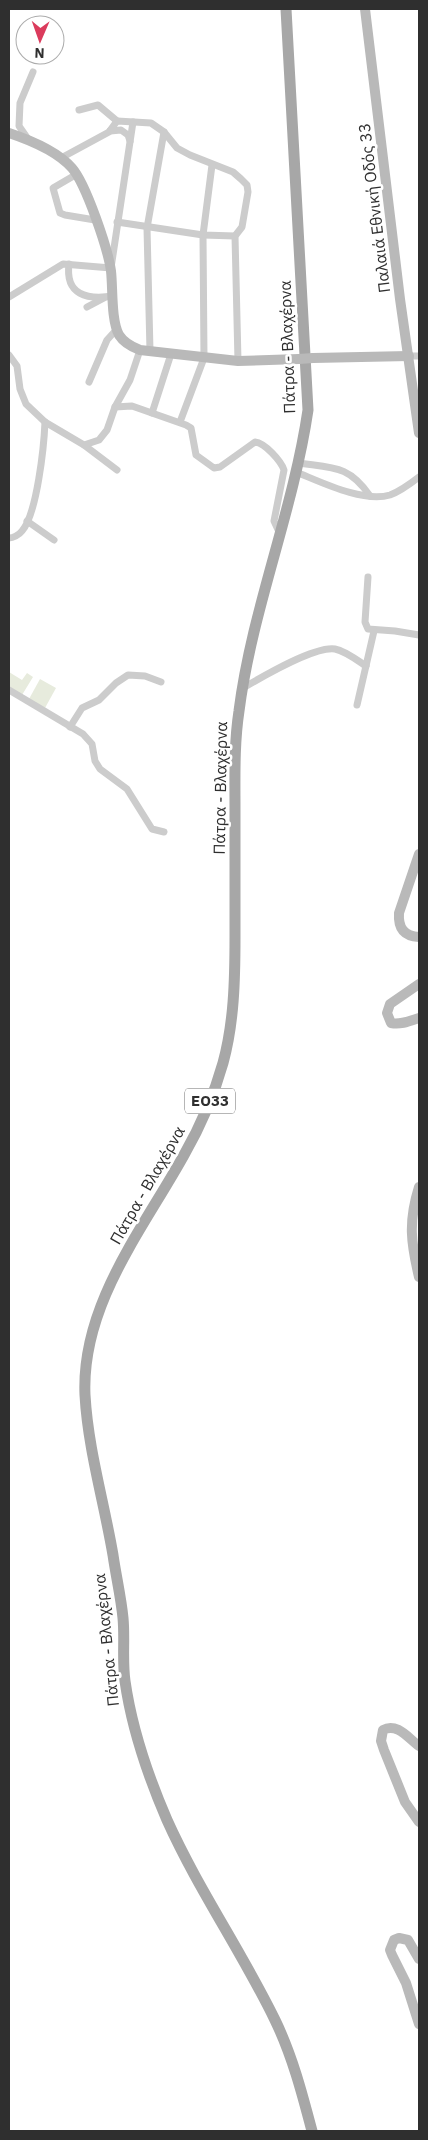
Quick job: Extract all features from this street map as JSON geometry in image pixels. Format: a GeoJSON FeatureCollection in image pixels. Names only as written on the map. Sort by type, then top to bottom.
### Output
{"type":"FeatureCollection","features":[{"type":"Feature","properties":{"kind":"main road","name":"Πάτρα - Βλαχέρνα"},"geometry":{"type":"LineString","coordinates":[[286,9],[308,410],[297,468],[250,652],[238,715],[235,764],[235,971],[228,1041],[222,1065],[186,1153],[129,1247],[104,1300],[93,1331],[85,1364],[85,1389],[86,1414],[107,1522],[123,1620],[125,1677],[131,1712],[146,1768],[169,1824],[274,2019],[296,2072],[312,2131]]}},
{"type":"Feature","properties":{"kind":"main road","name":"Παλαιά Εθνική Οδός 33"},"geometry":{"type":"LineString","coordinates":[[365,9],[414,356],[419,433]]}},
{"type":"Feature","properties":{"kind":"main road"},"geometry":{"type":"LineString","coordinates":[[9,133],[61,158],[77,174],[106,247],[111,268],[110,296],[117,329],[124,342],[146,351],[238,361],[414,356]]}},
{"type":"Feature","properties":{"kind":"main road"},"geometry":{"type":"LineString","coordinates":[[419,854],[399,913],[398,923],[403,932],[419,937]]}},
{"type":"Feature","properties":{"kind":"main road"},"geometry":{"type":"LineString","coordinates":[[419,984],[390,1004],[387,1013],[391,1023],[396,1024],[419,1018]]}},
{"type":"Feature","properties":{"kind":"main road"},"geometry":{"type":"LineString","coordinates":[[419,1187],[413,1213],[419,1277]]}},
{"type":"Feature","properties":{"kind":"main road"},"geometry":{"type":"LineString","coordinates":[[419,1746],[394,1728],[383,1730],[381,1742],[384,1750],[405,1802],[419,1822]]}},
{"type":"Feature","properties":{"kind":"main road"},"geometry":{"type":"LineString","coordinates":[[419,1959],[408,1940],[399,1938],[392,1943],[392,1955],[406,1982],[419,2024]]}},
{"type":"Feature","properties":{"kind":"street"},"geometry":{"type":"LineString","coordinates":[[30,142],[19,126],[20,103],[33,72]]}},
{"type":"Feature","properties":{"kind":"street"},"geometry":{"type":"LineString","coordinates":[[79,110],[98,105],[117,121],[152,123],[164,132],[177,148],[233,172],[247,185],[248,192],[242,227],[235,236],[238,361]]}},
{"type":"Feature","properties":{"kind":"street"},"geometry":{"type":"LineString","coordinates":[[109,132],[117,121]]}},
{"type":"Feature","properties":{"kind":"street"},"geometry":{"type":"LineString","coordinates":[[9,297],[63,264],[111,268],[133,122]]}},
{"type":"Feature","properties":{"kind":"street"},"geometry":{"type":"LineString","coordinates":[[61,158],[109,132],[121,130],[128,135],[130,142]]}},
{"type":"Feature","properties":{"kind":"street"},"geometry":{"type":"LineString","coordinates":[[84,446],[99,440],[108,430],[116,407],[146,351],[147,228],[164,132]]}},
{"type":"Feature","properties":{"kind":"street"},"geometry":{"type":"LineString","coordinates":[[180,422],[204,358],[203,235],[212,164]]}},
{"type":"Feature","properties":{"kind":"street"},"geometry":{"type":"LineString","coordinates":[[77,174],[53,188],[60,213],[65,216],[95,220]]}},
{"type":"Feature","properties":{"kind":"street"},"geometry":{"type":"LineString","coordinates":[[117,222],[203,235],[235,236]]}},
{"type":"Feature","properties":{"kind":"street"},"geometry":{"type":"LineString","coordinates":[[69,264],[69,283],[74,290],[95,297],[110,296]]}},
{"type":"Feature","properties":{"kind":"street"},"geometry":{"type":"LineString","coordinates":[[87,307],[110,296]]}},
{"type":"Feature","properties":{"kind":"street"},"geometry":{"type":"LineString","coordinates":[[89,382],[107,340],[117,329]]}},
{"type":"Feature","properties":{"kind":"street"},"geometry":{"type":"LineString","coordinates":[[152,413],[171,354]]}},
{"type":"Feature","properties":{"kind":"street"},"geometry":{"type":"LineString","coordinates":[[9,356],[17,366],[20,390],[26,404],[45,422],[84,446],[116,470]]}},
{"type":"Feature","properties":{"kind":"street"},"geometry":{"type":"LineString","coordinates":[[116,407],[132,406],[180,422],[191,428],[193,448],[196,455],[214,468],[220,467],[255,442],[263,445],[283,465],[284,475],[274,521],[280,536]]}},
{"type":"Feature","properties":{"kind":"street"},"geometry":{"type":"LineString","coordinates":[[9,538],[22,532],[28,521],[43,455],[45,422]]}},
{"type":"Feature","properties":{"kind":"street"},"geometry":{"type":"LineString","coordinates":[[297,468],[344,470],[358,480],[370,496]]}},
{"type":"Feature","properties":{"kind":"street"},"geometry":{"type":"LineString","coordinates":[[297,468],[337,488],[370,496],[388,496],[419,477]]}},
{"type":"Feature","properties":{"kind":"street"},"geometry":{"type":"LineString","coordinates":[[28,521],[54,540]]}},
{"type":"Feature","properties":{"kind":"street"},"geometry":{"type":"LineString","coordinates":[[368,577],[365,622],[368,629],[419,635]]}},
{"type":"Feature","properties":{"kind":"street"},"geometry":{"type":"LineString","coordinates":[[356,706],[374,631]]}},
{"type":"Feature","properties":{"kind":"street"},"geometry":{"type":"LineString","coordinates":[[243,688],[306,656],[324,650],[336,649],[366,666]]}},
{"type":"Feature","properties":{"kind":"street"},"geometry":{"type":"LineString","coordinates":[[70,727],[82,708],[98,700],[116,683],[128,675],[145,676],[161,682]]}},
{"type":"Feature","properties":{"kind":"street"},"geometry":{"type":"LineString","coordinates":[[9,690],[83,734],[92,744],[95,761],[100,768],[127,789],[152,829],[164,832]]}},
{"type":"Feature","properties":{"kind":"shaded area"},"geometry":{"type":"Polygon","coordinates":[[[9,672],[22,680],[27,673],[33,677],[22,695],[9,687],[9,672]]]}},
{"type":"Feature","properties":{"kind":"shaded area"},"geometry":{"type":"Polygon","coordinates":[[[40,679],[56,688],[45,708],[29,699],[40,679]]]}}]}
